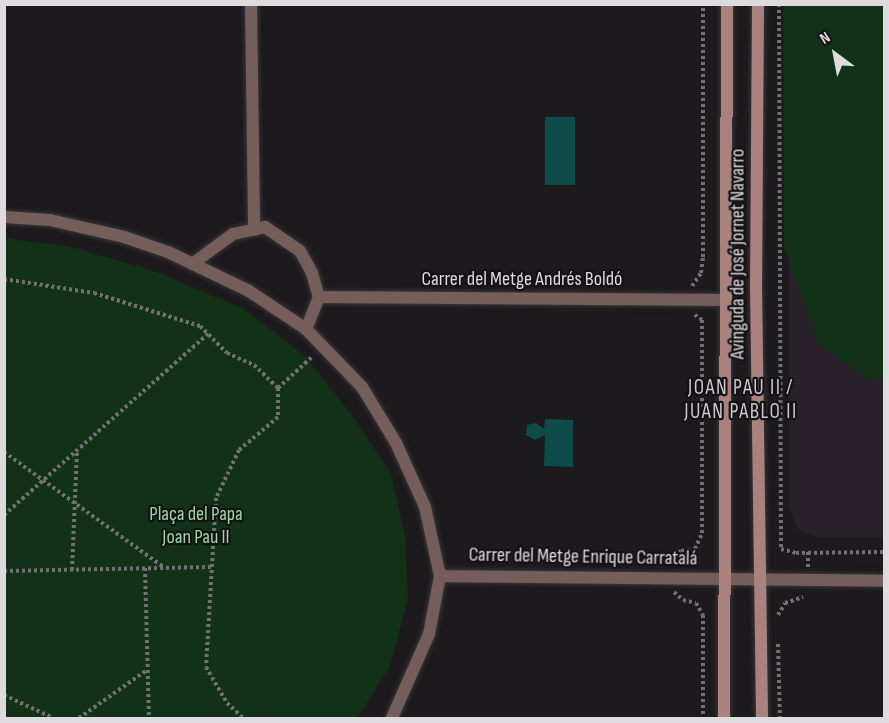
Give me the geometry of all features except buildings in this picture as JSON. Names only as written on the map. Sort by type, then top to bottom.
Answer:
[{"type":"street","points":[[251,4],[254,230]]},
{"type":"street","name":"Avinguda de José Jornet Navarro","points":[[724,718],[727,4]]},
{"type":"street","name":"Avinguda de José Jornet Navarro","points":[[758,4],[756,285],[762,581],[762,718]]},
{"type":"street","points":[[4,217],[50,220],[124,237],[192,264],[249,291],[306,329],[362,387],[396,442],[425,507],[440,576],[429,634],[392,718]]},
{"type":"street","points":[[192,264],[233,234],[265,227],[300,251],[319,297],[306,329]]},
{"type":"street","name":"Carrer del Metge Andrés Boldó","points":[[319,297],[726,300]]},
{"type":"street","name":"Carrer del Metge Enrique Carratalá","points":[[440,576],[885,581]]},
{"type":"path","points":[[703,4],[703,257],[701,273],[693,283],[689,300],[691,312],[702,320],[702,533],[694,549],[675,556],[672,578],[674,594],[696,603],[703,615],[703,718]]},
{"type":"path","points":[[779,4],[781,549],[808,552],[885,552]]},
{"type":"path","points":[[4,279],[94,293],[165,313],[200,326],[227,353],[254,365],[278,388],[278,417],[239,450],[216,498],[206,667],[227,703],[243,718]]},
{"type":"path","points":[[5,515],[208,334]]},
{"type":"path","points":[[278,388],[323,347]]},
{"type":"path","points":[[72,570],[77,451]]},
{"type":"path","points":[[4,452],[166,568]]},
{"type":"path","points":[[778,625],[778,614],[785,603],[803,597],[808,592],[808,552]]},
{"type":"path","points":[[4,571],[211,567]]},
{"type":"path","points":[[145,568],[149,718]]},
{"type":"path","points":[[778,637],[780,718]]},
{"type":"path","points":[[79,718],[148,669]]},
{"type":"path","points":[[4,695],[53,718]]},
{"type":"shaded area","points":[[788,5],[884,5],[884,537],[816,537],[798,529],[789,507]]},
{"type":"green space","points":[[783,5],[884,5],[884,381],[867,377],[819,344],[784,245]]},
{"type":"green space","name":"Plaça del Papa Joan Pau II","points":[[5,238],[71,247],[157,272],[244,309],[306,357],[353,417],[391,474],[405,535],[408,600],[389,668],[357,718],[5,718]]},
{"type":"water","points":[[545,117],[575,117],[575,185],[545,185]]},
{"type":"water","points":[[545,419],[573,420],[573,467],[544,466],[545,435],[535,440],[526,435],[527,425],[536,423],[544,429]]},
{"type":"district","name":"JOAN PAU II / JUAN PABLO II","points":[[741,400]]}]
